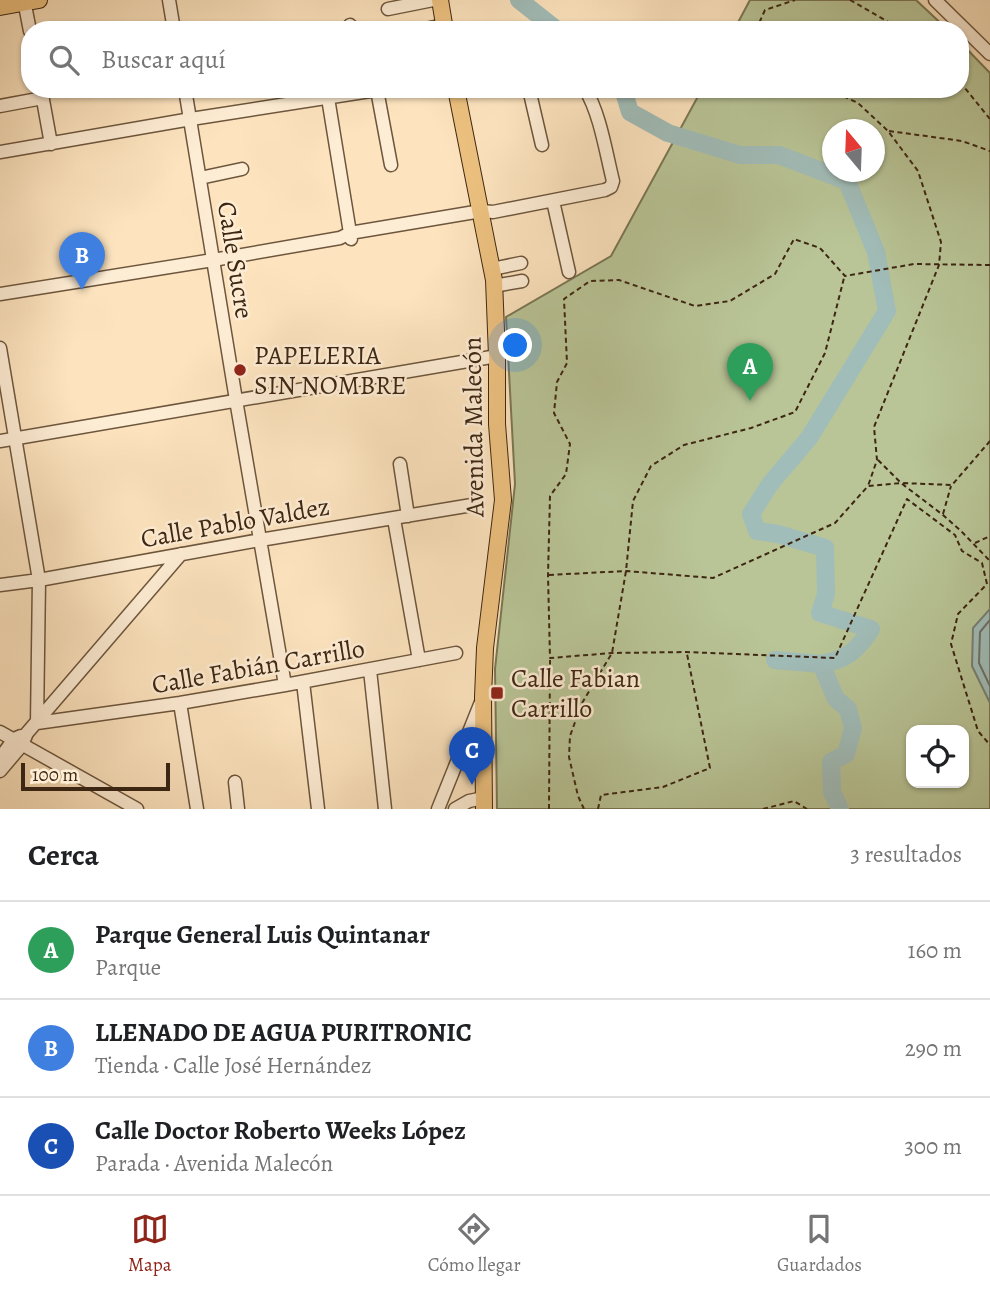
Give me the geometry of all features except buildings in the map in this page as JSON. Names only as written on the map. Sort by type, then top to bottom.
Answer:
[{"type":"main road","points":[[440,0],[444,21]]},
{"type":"main road","points":[[0,7],[29,1]]},
{"type":"main road","name":"Avenida Malecón","points":[[458,98],[485,214],[494,286],[497,424],[503,500],[485,648],[484,803]]},
{"type":"street","points":[[169,0],[172,21]]},
{"type":"street","points":[[388,9],[433,0]]},
{"type":"street","points":[[935,0],[956,21]]},
{"type":"street","points":[[29,1],[30,21]]},
{"type":"street","points":[[969,33],[990,54]]},
{"type":"street","points":[[0,106],[28,98]]},
{"type":"street","points":[[43,98],[51,144]]},
{"type":"street","name":"Calle Sucre","points":[[187,98],[285,685]]},
{"type":"street","points":[[0,152],[328,98],[347,237]]},
{"type":"street","points":[[381,98],[391,165]]},
{"type":"street","points":[[531,98],[542,145]]},
{"type":"street","points":[[0,294],[485,214],[605,190],[611,187],[613,181],[602,134],[588,98]]},
{"type":"street","points":[[200,178],[242,169]]},
{"type":"street","points":[[554,201],[569,272]]},
{"type":"street","points":[[492,269],[521,263]]},
{"type":"street","points":[[494,286],[522,281]]},
{"type":"street","points":[[0,348],[39,580],[37,723]]},
{"type":"street","points":[[0,441],[497,356]]},
{"type":"street","points":[[400,464],[408,516]]},
{"type":"street","name":"Calle Pablo Valdez","points":[[0,585],[478,504]]},
{"type":"street","points":[[394,519],[419,660]]},
{"type":"street","points":[[0,758],[37,723],[181,554]]},
{"type":"street","name":"Calle Fabián Carrillo","points":[[37,723],[180,703],[456,653]]},
{"type":"street","points":[[370,670],[385,809]]},
{"type":"street","points":[[303,682],[318,809]]},
{"type":"street","points":[[438,809],[483,697]]},
{"type":"street","points":[[180,703],[197,809]]},
{"type":"street","points":[[0,732],[21,739],[137,809]]},
{"type":"street","points":[[0,771],[21,739]]},
{"type":"street","points":[[235,782],[238,809]]},
{"type":"street","points":[[455,809],[469,801],[484,803]]},
{"type":"path","points":[[761,21],[765,10],[795,0]]},
{"type":"path","points":[[850,0],[887,21]]},
{"type":"path","points":[[969,93],[990,118]]},
{"type":"path","points":[[548,575],[626,571],[713,578],[835,523],[868,486],[877,460],[874,427],[939,265],[941,242],[918,172],[888,131],[858,103],[847,98]]},
{"type":"path","points":[[888,131],[962,141],[990,151]]},
{"type":"path","points":[[549,809],[550,496],[566,474],[570,444],[554,413],[557,382],[567,363],[564,299],[590,281],[619,280],[695,306],[730,301],[775,274],[794,239],[820,248],[845,276]]},
{"type":"path","points":[[845,276],[914,264],[990,265]]},
{"type":"path","points":[[584,809],[578,796],[569,757],[570,736],[582,703],[612,653],[626,571],[633,501],[651,466],[684,444],[751,428],[794,412],[825,354],[845,276]]},
{"type":"path","points":[[943,515],[952,485],[990,441]]},
{"type":"path","points":[[877,460],[901,483],[961,530],[988,560],[982,563]]},
{"type":"path","points":[[868,486],[901,483],[952,485]]},
{"type":"path","points":[[550,658],[612,653],[686,652],[835,658],[907,499],[955,536],[962,551],[982,563],[987,583],[958,614],[951,644],[978,731],[990,746]]},
{"type":"path","points":[[955,536],[961,530]]},
{"type":"path","points":[[973,543],[990,536]]},
{"type":"path","points":[[598,809],[601,795],[663,787],[710,768],[686,652]]},
{"type":"path","points":[[763,809],[794,801],[807,809]]},
{"type":"green space","points":[[750,0],[916,0],[938,21],[739,21]]},
{"type":"green space","points":[[969,51],[990,73],[990,809],[497,809],[495,669],[515,484],[506,317],[611,256],[697,98],[969,98]]},
{"type":"water","points":[[990,609],[990,703],[972,666],[973,628]]},
{"type":"waterway","points":[[519,0],[546,21]]},
{"type":"waterway","points":[[626,98],[630,112],[668,133],[740,155],[779,155],[847,181],[876,252],[887,311],[809,438],[770,484],[751,514],[757,531],[778,534],[825,548],[826,594],[820,613],[871,629],[851,653],[821,664]]},
{"type":"waterway","points":[[775,660],[821,664],[836,699],[848,709],[853,728],[846,754],[831,762],[832,792],[840,809]]},
{"type":"place","name":"LLENADO DE AGUA PURITRONIC","points":[[82,290]]},
{"type":"place","name":"PAPELERIA SIN NOMBRE","points":[[240,370]]},
{"type":"place","name":"Parque General Luis Quintanar","points":[[750,401]]},
{"type":"place","name":"Calle Fabian Carrillo","points":[[497,693]]},
{"type":"place","name":"Calle Doctor Roberto Weeks López","points":[[472,785]]}]
